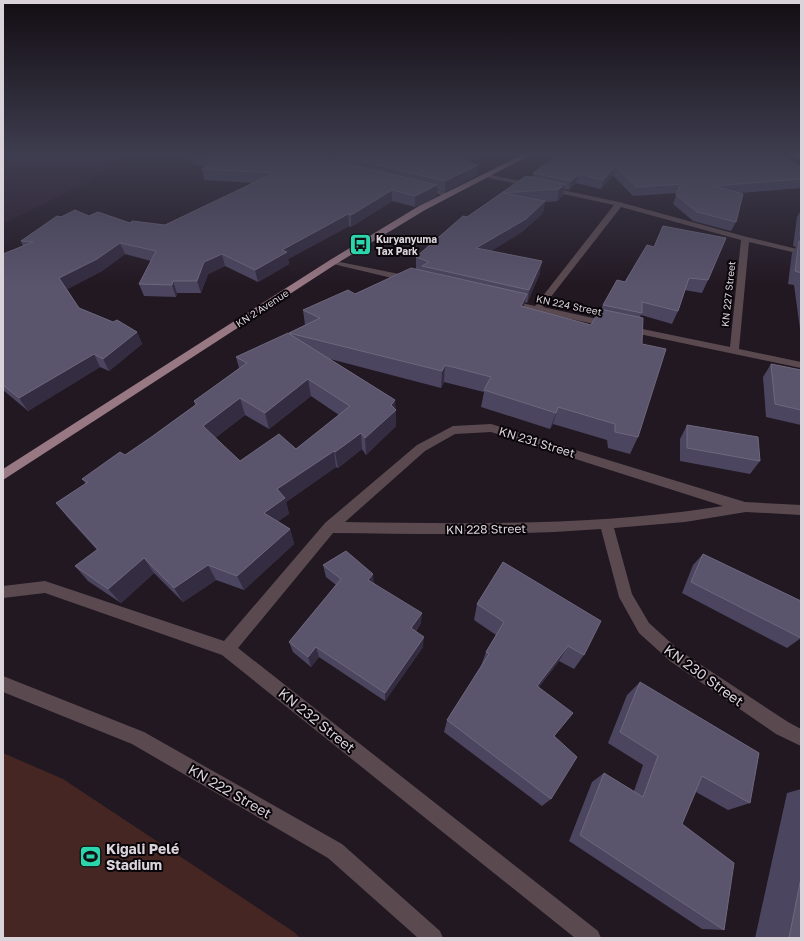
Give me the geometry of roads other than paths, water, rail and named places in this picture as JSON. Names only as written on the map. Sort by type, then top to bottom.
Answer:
[{"type":"main road","name":"KN 2 Avenue","points":[[3,474],[333,262],[416,212],[443,198]]},
{"type":"street","points":[[590,198],[619,204],[745,239],[801,252]]},
{"type":"street","points":[[537,309],[619,204]]},
{"type":"street","name":"KN 227 Street","points":[[734,351],[745,239]]},
{"type":"street","points":[[333,262],[416,281]]},
{"type":"street","name":"KN 224 Street","points":[[500,300],[801,365]]},
{"type":"street","name":"KN 231 Street","points":[[330,527],[421,448],[453,430],[491,428],[746,507]]},
{"type":"street","name":"KN 228 Street","points":[[330,527],[472,530],[548,528],[685,517],[746,507],[801,510]]},
{"type":"street","name":"KN 230 Street","points":[[606,524],[616,566],[626,597],[644,628],[675,656],[782,728],[801,738]]},
{"type":"street","points":[[227,649],[330,527]]},
{"type":"street","name":"KN 232 Street","points":[[3,592],[45,587],[227,649],[591,938]]},
{"type":"street","name":"KN 222 Street","points":[[3,684],[138,738],[335,851],[433,938]]},
{"type":"place","name":"Kuryanyuma Tax Park","points":[[360,245]]},
{"type":"place","name":"Kigali Pelé Stadium","points":[[91,856]]}]
